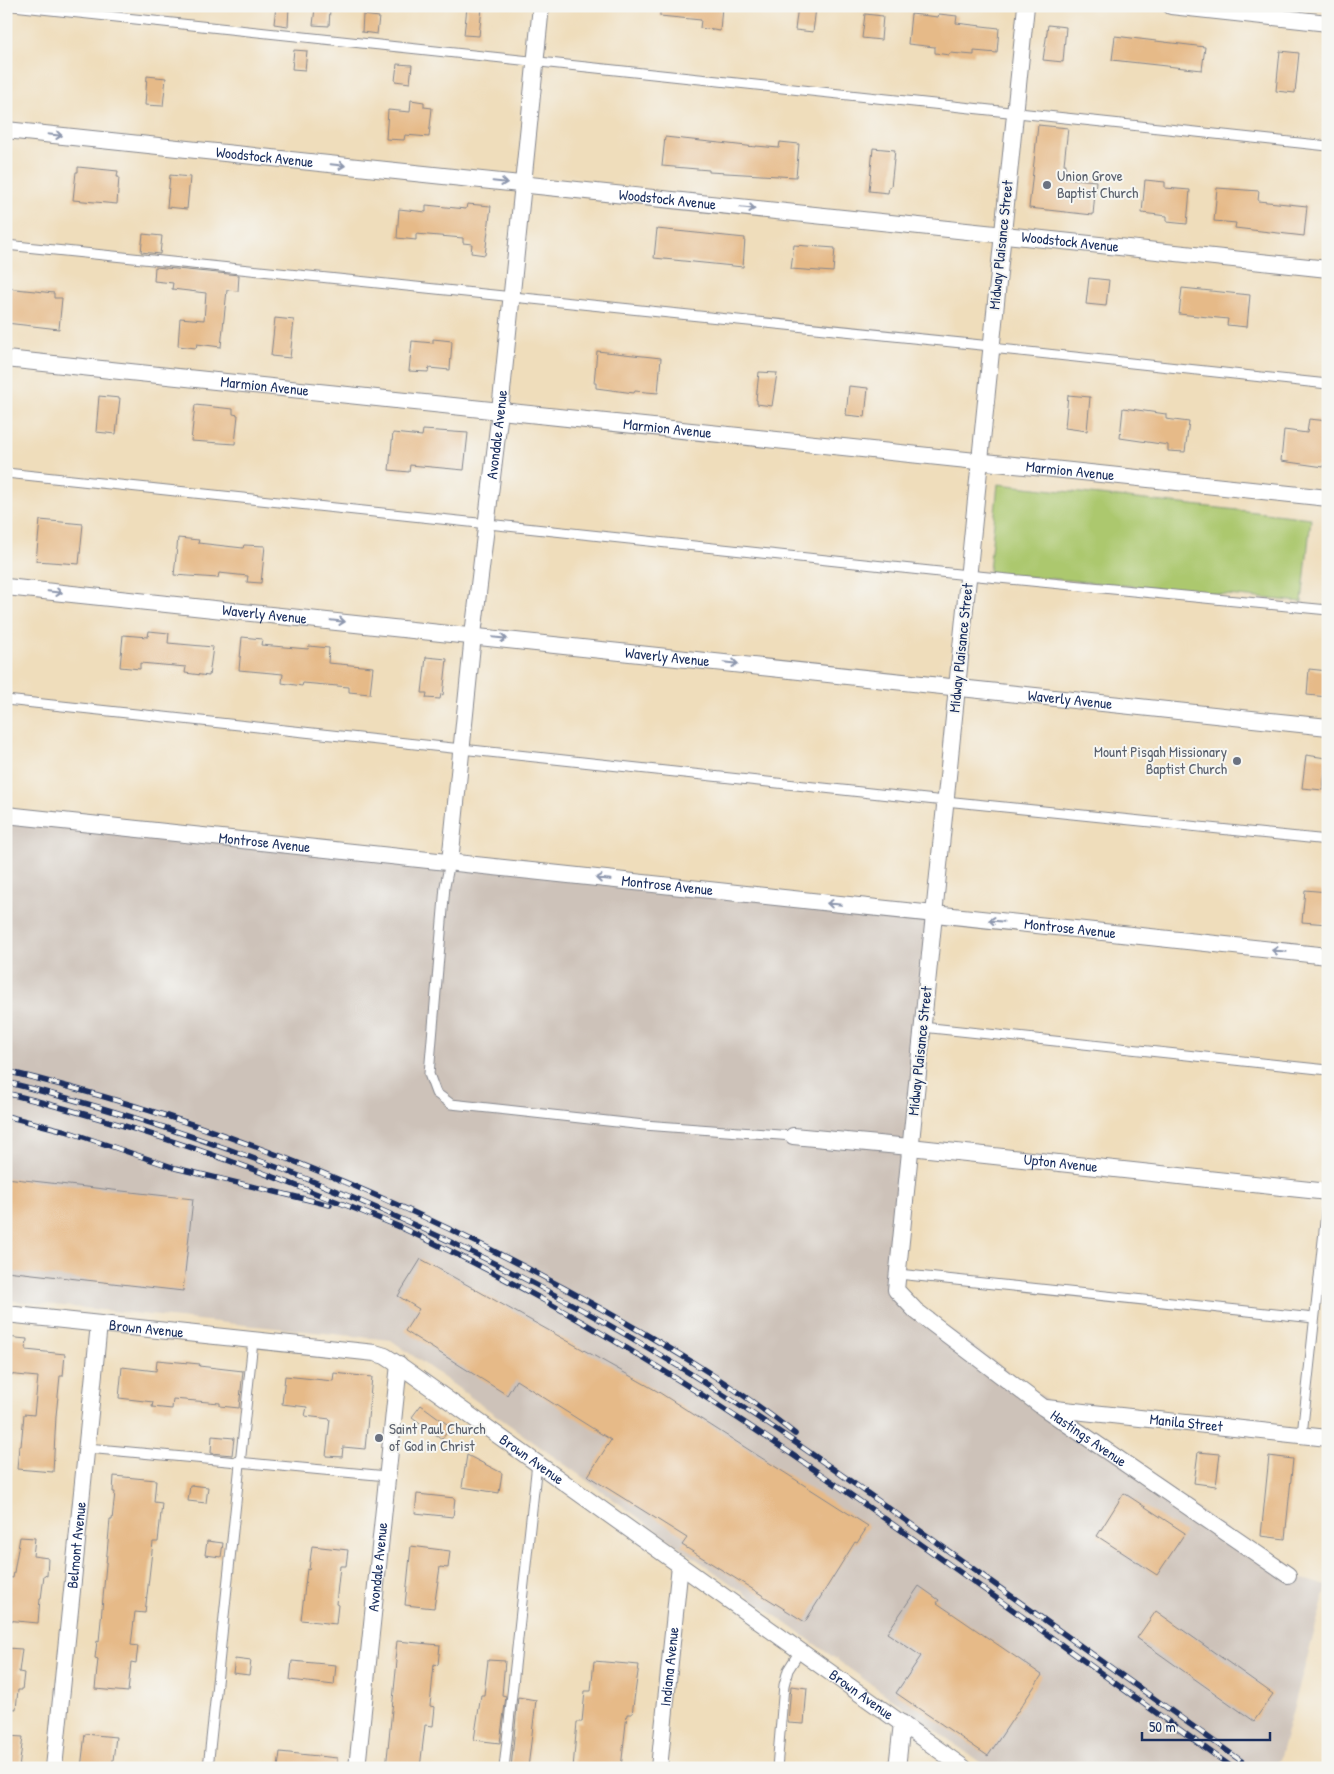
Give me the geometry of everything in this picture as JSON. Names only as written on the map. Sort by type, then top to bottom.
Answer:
[{"type":"street","name":"Avondale Avenue","points":[[450,862],[542,6]]},
{"type":"street","name":"Midway Plaisance Street","points":[[896,1290],[1026,6]]},
{"type":"street","points":[[1171,6],[1328,23]]},
{"type":"street","name":"Woodstock Avenue","points":[[6,130],[1328,269]]},
{"type":"street","name":"Marmion Avenue","points":[[6,359],[1328,498]]},
{"type":"street","name":"Waverly Avenue","points":[[6,587],[1328,726]]},
{"type":"street","name":"Montrose Avenue","points":[[6,815],[1328,956]]},
{"type":"street","name":"Upton Avenue","points":[[793,1136],[1328,1193]]},
{"type":"street","name":"Hastings Avenue","points":[[896,1290],[916,1311],[1044,1408],[1288,1575]]},
{"type":"street","name":"Brown Avenue","points":[[6,1314],[375,1353],[399,1364],[964,1768]]},
{"type":"street","name":"Belmont Avenue","points":[[54,1768],[99,1324]]},
{"type":"street","name":"Avondale Avenue","points":[[357,1768],[399,1364]]},
{"type":"street","name":"Manila Street","points":[[1044,1408],[1328,1438]]},
{"type":"street","name":"Indiana Avenue","points":[[659,1768],[680,1565]]},
{"type":"street","points":[[897,1768],[902,1723]]},
{"type":"lane","points":[[13,6],[1328,146]]},
{"type":"lane","points":[[6,245],[991,347],[1328,384]]},
{"type":"lane","points":[[6,473],[1328,610]]},
{"type":"lane","points":[[6,700],[462,750],[1328,840]]},
{"type":"lane","points":[[450,862],[445,886],[429,1074],[436,1093],[451,1104],[644,1125],[793,1136]]},
{"type":"lane","points":[[922,1027],[1328,1070]]},
{"type":"lane","points":[[1302,1435],[1328,1193]]},
{"type":"lane","points":[[898,1274],[1314,1318]]},
{"type":"lane","points":[[208,1768],[253,1341]]},
{"type":"lane","points":[[87,1448],[387,1476]]},
{"type":"lane","points":[[504,1768],[537,1462]]},
{"type":"lane","points":[[777,1768],[784,1685],[788,1670],[800,1651]]},
{"type":"shaded area","points":[[6,816],[934,915],[896,1290],[1288,1575],[1327,1586],[1279,1760],[1270,1768],[988,1768],[391,1340],[6,1300]]},
{"type":"green space","points":[[998,484],[1311,518],[1302,602],[990,573]]},
{"type":"building","points":[[276,6],[289,6],[288,26],[274,24]]},
{"type":"building","points":[[660,6],[722,6],[720,31],[700,28],[701,20],[660,16]]},
{"type":"building","points":[[798,6],[816,8],[813,32],[795,30]]},
{"type":"building","points":[[467,7],[482,8],[479,36],[464,35]]},
{"type":"building","points":[[315,8],[330,9],[329,26],[313,25]]},
{"type":"building","points":[[865,14],[883,16],[881,40],[862,38]]},
{"type":"building","points":[[911,14],[938,17],[939,14],[957,16],[956,23],[999,28],[997,53],[974,51],[974,55],[950,53],[949,55],[935,53],[935,47],[908,44]]},
{"type":"building","points":[[363,15],[379,17],[377,34],[362,32]]},
{"type":"building","points":[[1048,25],[1066,27],[1063,62],[1043,60]]},
{"type":"building","points":[[1115,36],[1205,47],[1202,70],[1112,60]]},
{"type":"building","points":[[294,50],[307,51],[305,70],[292,69]]},
{"type":"building","points":[[1280,51],[1299,53],[1295,93],[1276,91]]},
{"type":"building","points":[[397,64],[412,65],[410,83],[395,81]]},
{"type":"building","points":[[147,76],[166,78],[163,106],[145,105]]},
{"type":"building","points":[[411,100],[424,102],[424,107],[432,108],[429,137],[405,135],[404,140],[386,139],[388,110],[410,112]]},
{"type":"building","name":"Union Grove Baptist Church","points":[[1038,125],[1068,128],[1064,178],[1096,181],[1093,215],[1029,208]]},
{"type":"building","points":[[665,137],[756,147],[779,148],[780,142],[799,144],[796,177],[709,172],[709,170],[662,166]]},
{"type":"building","points":[[873,148],[895,150],[891,187],[889,187],[888,193],[869,191]]},
{"type":"building","points":[[78,167],[118,171],[117,204],[73,200]]},
{"type":"building","points":[[170,175],[190,177],[187,209],[167,207]]},
{"type":"building","points":[[1145,180],[1165,182],[1165,188],[1190,190],[1187,224],[1167,222],[1167,216],[1142,213]]},
{"type":"building","points":[[1217,188],[1259,191],[1258,201],[1307,206],[1304,236],[1235,228],[1236,223],[1214,221]]},
{"type":"building","points":[[467,204],[491,206],[485,255],[471,253],[472,244],[463,243],[463,238],[416,234],[416,240],[397,238],[399,209],[426,212],[426,205],[466,209]]},
{"type":"building","points":[[657,229],[745,238],[743,267],[654,258]]},
{"type":"building","points":[[143,234],[162,236],[160,254],[141,252]]},
{"type":"building","points":[[794,245],[835,248],[833,272],[791,269]]},
{"type":"building","points":[[155,267],[239,275],[238,291],[227,290],[221,347],[197,344],[196,348],[178,346],[180,318],[204,320],[206,293],[172,289],[173,283],[154,281]]},
{"type":"building","points":[[1089,278],[1109,280],[1106,306],[1086,304]]},
{"type":"building","points":[[6,288],[54,293],[54,298],[62,298],[59,329],[6,323]]},
{"type":"building","points":[[1182,288],[1250,295],[1247,327],[1227,325],[1228,319],[1179,314]]},
{"type":"building","points":[[275,318],[294,320],[290,358],[271,356]]},
{"type":"building","points":[[433,339],[452,341],[450,370],[429,368],[428,372],[409,371],[412,341],[433,343]]},
{"type":"building","points":[[597,351],[661,358],[658,393],[635,391],[634,393],[596,388],[596,383],[594,383]]},
{"type":"building","points":[[759,372],[777,373],[772,406],[757,404]]},
{"type":"building","points":[[849,386],[868,388],[865,417],[846,415]]},
{"type":"building","points":[[1068,395],[1090,397],[1087,431],[1065,428]]},
{"type":"building","points":[[99,396],[120,398],[116,434],[96,432]]},
{"type":"building","points":[[195,405],[233,409],[233,414],[238,415],[235,444],[191,441]]},
{"type":"building","points":[[1123,408],[1166,414],[1166,419],[1189,422],[1185,452],[1168,451],[1168,445],[1120,438]]},
{"type":"building","points":[[1309,419],[1328,421],[1324,467],[1281,461],[1284,430],[1307,433]]},
{"type":"building","points":[[423,430],[468,433],[464,470],[410,465],[409,472],[389,470],[393,433],[422,436]]},
{"type":"building","points":[[40,520],[83,524],[79,564],[36,561]]},
{"type":"building","points":[[178,538],[199,540],[198,543],[243,548],[244,545],[265,546],[261,583],[247,582],[248,576],[219,573],[218,578],[174,575]]},
{"type":"building","points":[[149,631],[169,633],[168,643],[213,647],[209,676],[185,673],[186,667],[140,663],[140,669],[120,667],[123,635],[148,637]]},
{"type":"building","points":[[242,637],[262,639],[261,645],[308,649],[309,646],[329,648],[328,663],[373,667],[370,694],[349,692],[349,687],[303,683],[302,686],[282,683],[283,674],[239,670]]},
{"type":"building","points":[[426,657],[447,659],[443,695],[441,694],[440,699],[426,698],[427,693],[422,693]]},
{"type":"building","points":[[1309,669],[1328,671],[1328,697],[1307,695]]},
{"type":"building","points":[[1306,755],[1326,758],[1323,790],[1302,788]]},
{"type":"building","points":[[1305,890],[1328,892],[1328,924],[1302,922]]},
{"type":"building","points":[[6,1178],[193,1199],[183,1291],[6,1271]]},
{"type":"building","points":[[421,1259],[657,1391],[868,1526],[857,1543],[855,1542],[805,1622],[682,1545],[687,1538],[588,1476],[611,1440],[516,1380],[507,1395],[405,1331],[419,1309],[398,1296]]},
{"type":"building","points":[[6,1337],[27,1339],[26,1350],[65,1354],[63,1376],[60,1376],[53,1472],[17,1469],[24,1414],[34,1415],[38,1377],[6,1374]]},
{"type":"building","points":[[157,1360],[243,1371],[239,1408],[220,1406],[220,1403],[173,1399],[172,1409],[152,1407],[153,1402],[119,1398],[122,1367],[156,1371]]},
{"type":"building","points":[[334,1373],[372,1377],[365,1449],[343,1447],[342,1457],[326,1456],[330,1419],[305,1416],[307,1407],[282,1404],[285,1376],[333,1381]]},
{"type":"building","points":[[421,1405],[451,1427],[442,1439],[412,1417]]},
{"type":"building","points":[[212,1436],[234,1438],[232,1455],[211,1453]]},
{"type":"building","points":[[1198,1452],[1220,1454],[1216,1486],[1194,1483]]},
{"type":"building","points":[[467,1455],[502,1473],[499,1493],[462,1487]]},
{"type":"building","points":[[1269,1456],[1293,1459],[1285,1539],[1261,1536]]},
{"type":"building","points":[[114,1476],[156,1480],[154,1502],[162,1503],[158,1542],[153,1542],[145,1613],[135,1612],[131,1645],[138,1646],[136,1663],[131,1662],[128,1692],[95,1689],[98,1659],[95,1658],[97,1641],[99,1642],[110,1520],[112,1520],[115,1492],[113,1492]]},
{"type":"building","points":[[190,1485],[208,1487],[206,1503],[188,1501]]},
{"type":"building","points":[[1124,1493],[1185,1533],[1157,1575],[1097,1536]]},
{"type":"building","points":[[417,1494],[455,1498],[453,1517],[415,1513]]},
{"type":"building","points":[[20,1537],[35,1538],[33,1556],[48,1558],[47,1576],[44,1575],[38,1623],[6,1620],[6,1577],[13,1578]]},
{"type":"building","points":[[207,1541],[223,1543],[221,1557],[205,1555]]},
{"type":"building","points":[[312,1546],[348,1550],[346,1566],[340,1566],[336,1624],[301,1620],[307,1569],[309,1570]]},
{"type":"building","points":[[411,1546],[450,1551],[448,1568],[440,1567],[434,1608],[405,1605]]},
{"type":"building","points":[[919,1586],[939,1600],[937,1603],[1042,1675],[988,1756],[896,1693],[921,1656],[887,1633]]},
{"type":"building","points":[[1156,1611],[1273,1694],[1254,1721],[1137,1638]]},
{"type":"building","points":[[397,1641],[440,1645],[438,1665],[434,1664],[430,1706],[435,1707],[433,1726],[425,1725],[420,1768],[386,1768],[397,1661],[395,1660]]},
{"type":"building","points":[[6,1648],[22,1649],[19,1672],[24,1673],[22,1690],[18,1690],[16,1709],[6,1708]]},
{"type":"building","points":[[235,1659],[251,1661],[249,1675],[233,1673]]},
{"type":"building","points":[[488,1660],[505,1661],[502,1695],[506,1696],[500,1743],[474,1740],[481,1695],[484,1695]]},
{"type":"building","points":[[292,1661],[336,1665],[334,1685],[290,1680]]},
{"type":"building","points":[[594,1661],[639,1665],[632,1714],[627,1714],[621,1768],[573,1768],[577,1722],[582,1722],[585,1691],[591,1691]]},
{"type":"building","points":[[791,1686],[807,1688],[804,1724],[788,1723]]},
{"type":"building","points":[[518,1697],[536,1700],[528,1768],[511,1768]]},
{"type":"building","points":[[85,1734],[116,1737],[112,1768],[81,1768]]},
{"type":"building","points":[[6,1736],[23,1737],[19,1768],[6,1768]]},
{"type":"building","points":[[280,1752],[337,1758],[337,1768],[278,1768]]},
{"type":"railway","points":[[6,1071],[85,1091],[240,1141],[316,1170],[464,1236],[536,1273],[680,1354],[727,1384],[795,1434]]},
{"type":"railway","points":[[6,1082],[88,1104],[169,1129],[327,1187],[404,1220],[556,1295],[671,1361],[791,1440],[1251,1768]]},
{"type":"railway","points":[[6,1093],[122,1125],[273,1177],[402,1228],[471,1261],[538,1297],[669,1374],[796,1457],[1233,1768]]},
{"type":"railway","points":[[6,1116],[66,1131],[175,1168],[330,1205]]},
{"type":"place","name":"Union Grove Baptist Church","points":[[1047,185]]},
{"type":"place","name":"Mount Pisgah Missionary Baptist Church","points":[[1237,761]]},
{"type":"place","name":"Saint Paul Church of God in Christ","points":[[379,1438]]}]
